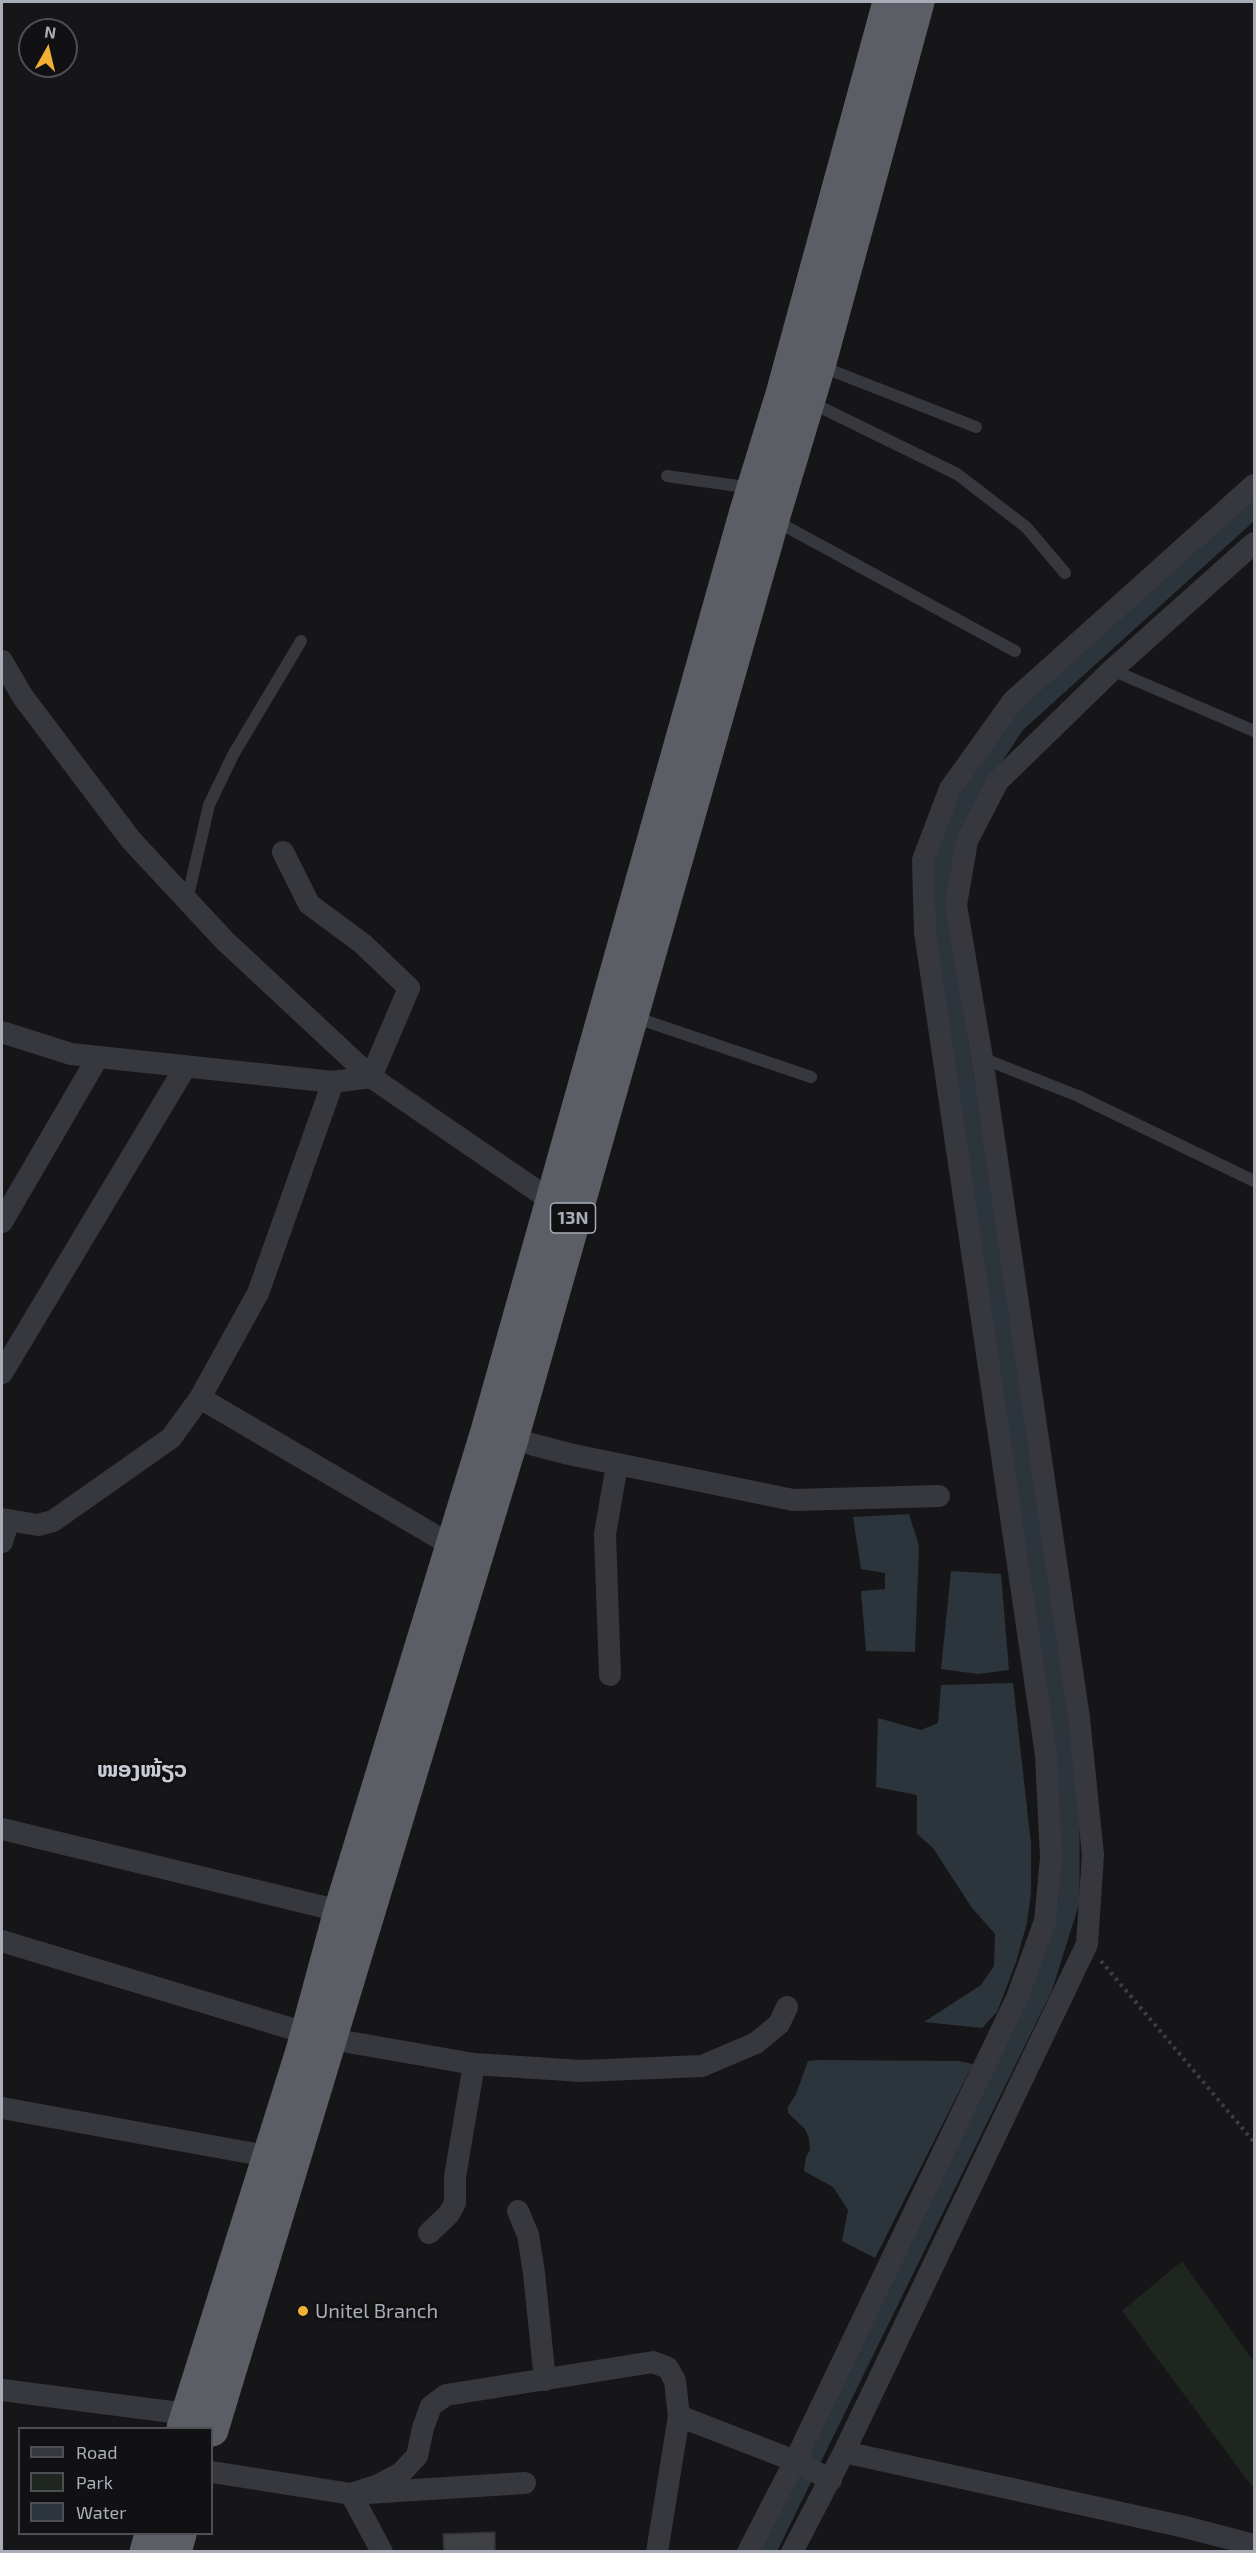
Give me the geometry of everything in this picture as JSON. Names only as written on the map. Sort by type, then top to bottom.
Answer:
[{"type":"highway","name":"13N","points":[[199,2424],[319,2036],[512,1439],[562,1208],[753,488],[787,376],[889,2]]},
{"type":"highway","name":"13N","points":[[199,2424],[267,2156],[319,2036],[340,1911],[451,1545],[562,1208],[633,1017],[773,519],[809,402],[918,2]]},
{"type":"highway","points":[[146,2552],[151,2535]]},
{"type":"highway","points":[[175,2552],[180,2535]]},
{"type":"street","points":[[748,2552],[798,2463],[1017,1998],[1044,1921],[1051,1858],[1046,1755],[925,932],[923,860],[950,789],[1013,701],[1254,485]]},
{"type":"street","points":[[792,2552],[827,2478],[844,2452],[1086,1944],[1093,1855],[1079,1718],[982,1058],[956,905],[967,841],[998,781],[1112,670],[1254,543]]},
{"type":"street","points":[[2,661],[23,697],[131,840],[225,942],[371,1077],[562,1208]]},
{"type":"street","points":[[283,852],[309,904],[363,944],[409,988],[371,1077]]},
{"type":"street","points":[[2,1032],[71,1054],[333,1082],[371,1077]]},
{"type":"street","points":[[2,1222],[98,1057]]},
{"type":"street","points":[[2,1373],[186,1066]]},
{"type":"street","points":[[2,1542],[5,1519],[38,1525],[54,1521],[171,1438],[200,1398],[258,1293],[333,1082]]},
{"type":"street","points":[[200,1398],[451,1545]]},
{"type":"street","points":[[512,1439],[617,1465],[793,1500],[939,1496]]},
{"type":"street","points":[[610,1674],[605,1534],[617,1465]]},
{"type":"street","points":[[2,1829],[340,1911]]},
{"type":"street","points":[[2,1941],[319,2036],[474,2064],[582,2071],[702,2066],[756,2043],[779,2024],[787,2007]]},
{"type":"street","points":[[429,2233],[449,2214],[455,2204],[455,2176],[474,2064]]},
{"type":"street","points":[[2,2108],[267,2156]]},
{"type":"street","points":[[518,2211],[529,2244],[545,2380]]},
{"type":"street","points":[[351,2494],[379,2485],[401,2473],[417,2456],[431,2406],[446,2395],[653,2362],[668,2368],[675,2380],[679,2416],[657,2552]]},
{"type":"street","points":[[2,2390],[199,2424]]},
{"type":"street","points":[[679,2416],[798,2463],[827,2478]]},
{"type":"street","points":[[844,2452],[1254,2545]]},
{"type":"street","points":[[213,2472],[351,2494],[525,2482]]},
{"type":"street","points":[[351,2494],[382,2552]]},
{"type":"lane","points":[[819,366],[976,427]]},
{"type":"lane","points":[[809,402],[957,474],[1026,527],[1065,573]]},
{"type":"lane","points":[[667,476],[753,488]]},
{"type":"lane","points":[[773,519],[1015,651]]},
{"type":"lane","points":[[187,900],[209,805],[233,754],[301,641]]},
{"type":"lane","points":[[1112,670],[1254,731]]},
{"type":"lane","points":[[633,1017],[812,1077]]},
{"type":"lane","points":[[982,1058],[1078,1096],[1254,1181]]},
{"type":"path","points":[[1086,1944],[1254,2142]]},
{"type":"green space","points":[[1182,2261],[1254,2362],[1254,2489],[1122,2311]]},
{"type":"water","points":[[909,1514],[919,1546],[915,1652],[866,1651],[861,1591],[885,1589],[885,1573],[861,1569],[853,1517]]},
{"type":"water","points":[[951,1571],[1001,1574],[1009,1670],[978,1674],[941,1669]]},
{"type":"water","points":[[1013,1683],[1031,1844],[1031,1892],[1027,1923],[1016,1962],[997,2012],[982,2028],[924,2022],[981,1985],[994,1966],[995,1934],[972,1908],[933,1848],[917,1834],[917,1795],[876,1787],[878,1718],[921,1730],[938,1723],[941,1685]]},
{"type":"water","points":[[808,2061],[959,2061],[973,2064],[875,2258],[842,2241],[848,2210],[833,2187],[804,2171],[806,2157],[810,2150],[809,2138],[805,2129],[788,2113],[788,2107],[796,2094]]},
{"type":"building","points":[[495,2532],[495,2552],[444,2552],[443,2534]]},
{"type":"waterway","points":[[765,2552],[1042,1987],[1069,1901],[1069,1817],[1039,1560],[943,949],[943,862],[970,791],[1015,723],[1254,507]]},
{"type":"place","name":"Unitel Branch","points":[[303,2311]]},
{"type":"district","name":"ໜອງໜ້ຽວ","points":[[142,1770]]}]
